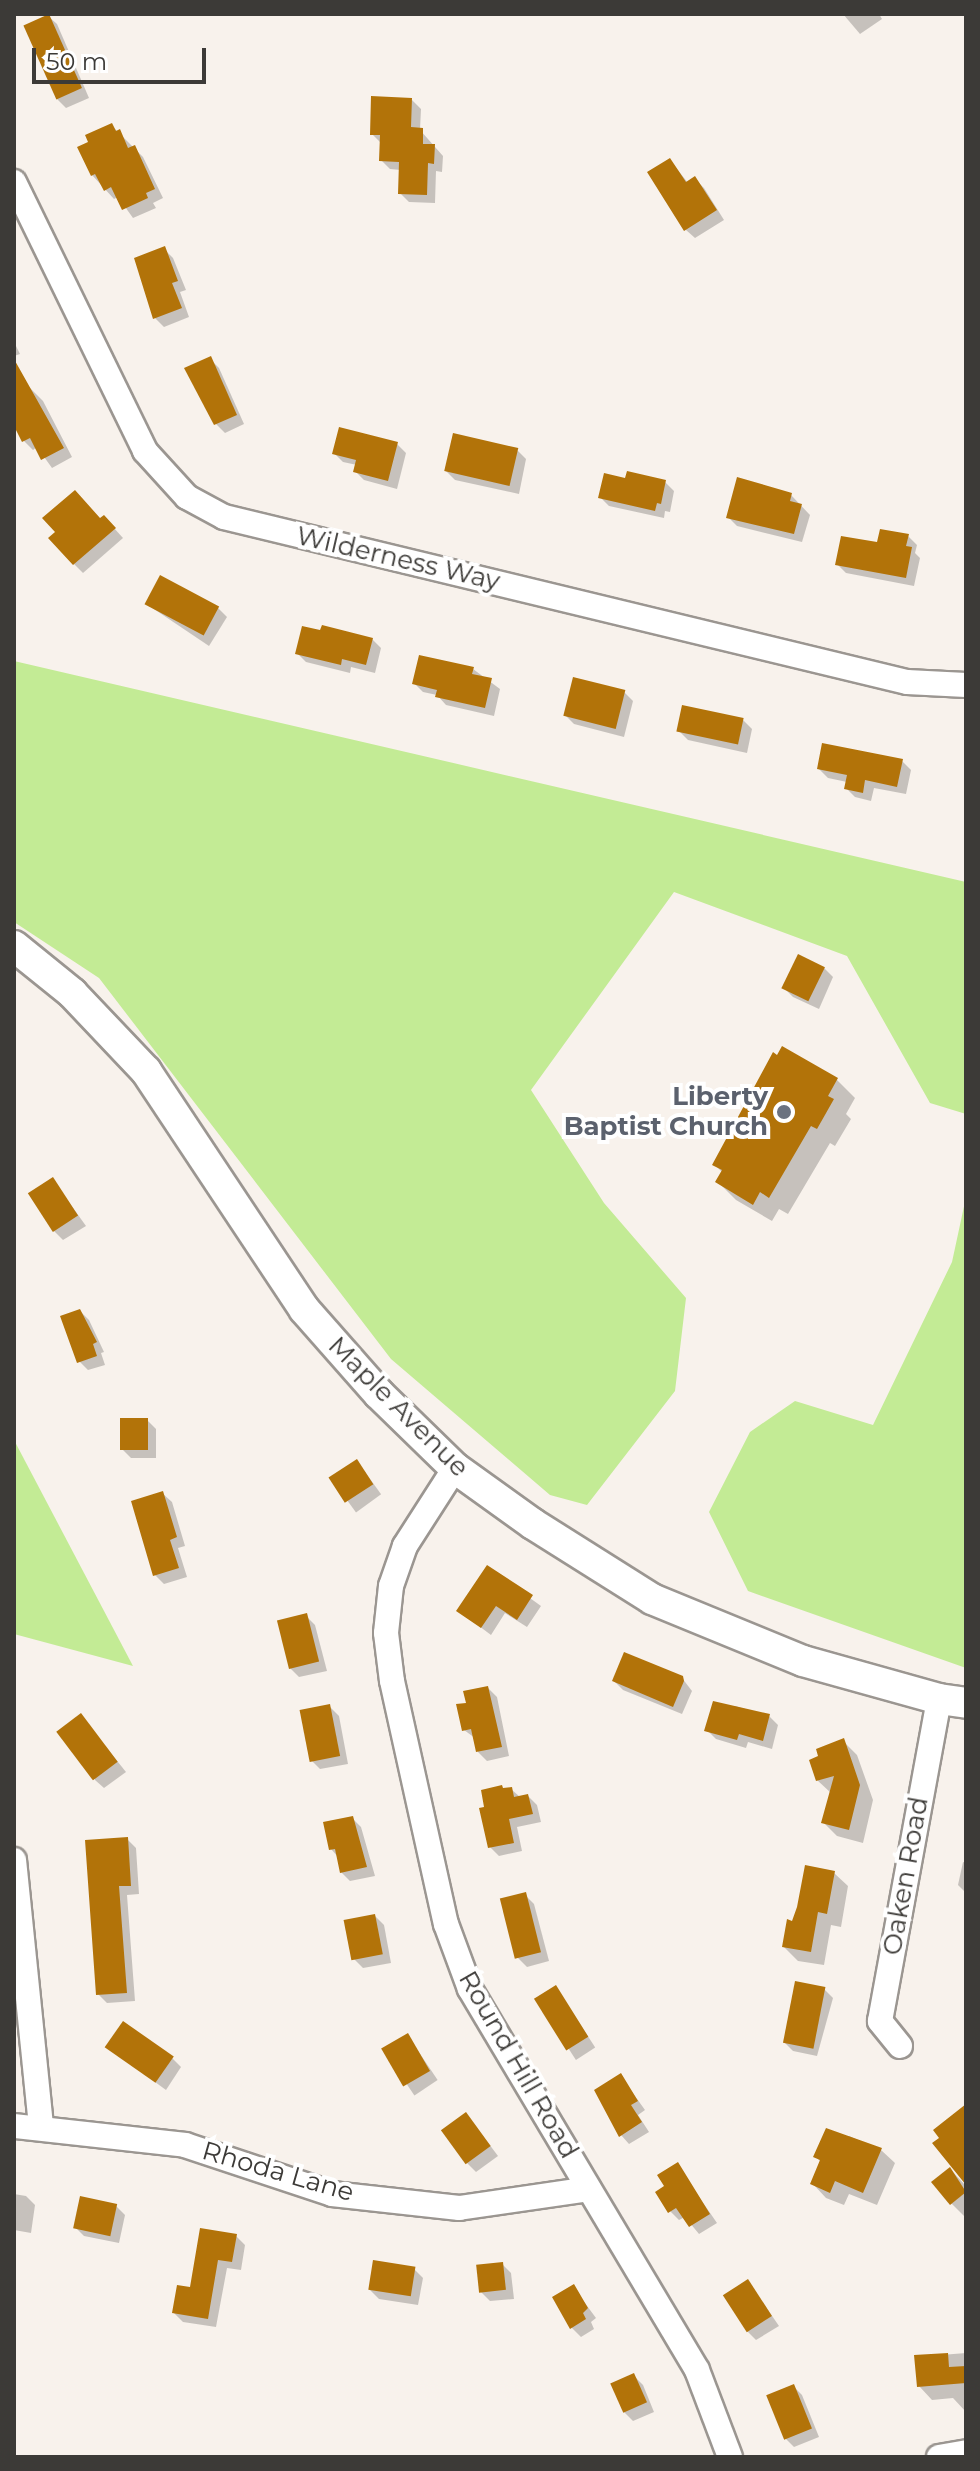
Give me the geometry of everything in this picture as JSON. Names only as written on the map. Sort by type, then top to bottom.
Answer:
[{"type":"main road","name":"Maple Avenue","points":[[14,946],[72,993],[146,1071],[304,1309],[379,1394],[455,1468],[533,1524],[652,1599],[803,1661],[952,1701]]},
{"type":"street","name":"Wilderness Way","points":[[14,182],[145,451],[187,497],[224,517],[907,682],[966,685]]},
{"type":"street","name":"Round Hill Road","points":[[455,1468],[405,1546],[391,1586],[386,1633],[392,1681],[446,1924],[470,1989],[697,2370],[730,2457]]},
{"type":"street","name":"Oaken Road","points":[[900,2046],[880,2021],[952,1701]]},
{"type":"street","points":[[14,1860],[41,2127]]},
{"type":"street","name":"Rhoda Lane","points":[[14,2126],[185,2145],[332,2194],[459,2208],[589,2189]]},
{"type":"street","points":[[939,2457],[966,2452]]},
{"type":"green space","points":[[14,661],[966,882],[966,1114],[930,1103],[847,956],[674,892],[531,1090],[604,1203],[686,1298],[675,1391],[587,1505],[550,1495],[391,1359],[99,978],[14,922]]},
{"type":"green space","points":[[966,1197],[966,1668],[748,1591],[709,1512],[750,1432],[795,1401],[873,1425],[952,1262]]},
{"type":"green space","points":[[14,1440],[133,1666],[14,1634]]},
{"type":"building","points":[[49,14],[82,88],[56,99],[23,25]]},
{"type":"building","points":[[371,96],[412,98],[411,127],[423,128],[423,144],[435,144],[434,164],[428,163],[427,195],[398,194],[399,162],[379,161],[380,135],[370,135]]},
{"type":"building","points":[[112,123],[116,131],[120,129],[128,148],[135,145],[155,189],[146,193],[148,198],[122,210],[111,187],[104,191],[95,174],[91,176],[77,147],[88,142],[85,135]]},
{"type":"building","points":[[670,158],[686,182],[695,176],[717,210],[684,231],[647,172]]},
{"type":"building","points":[[165,246],[178,281],[172,283],[182,308],[153,319],[134,258]]},
{"type":"building","points":[[211,356],[237,415],[214,425],[184,368]]},
{"type":"building","points":[[14,359],[64,448],[41,460],[30,438],[22,442],[14,426]]},
{"type":"building","points":[[339,427],[398,442],[388,481],[353,472],[356,460],[332,454]]},
{"type":"building","points":[[453,433],[518,448],[510,486],[444,471]]},
{"type":"building","points":[[627,471],[666,480],[661,504],[657,503],[655,511],[598,498],[604,473],[625,478]]},
{"type":"building","points":[[737,477],[792,493],[790,501],[802,504],[794,534],[726,518]]},
{"type":"building","points":[[75,490],[100,518],[104,515],[116,528],[73,565],[48,538],[55,532],[42,518]]},
{"type":"building","points":[[880,529],[909,534],[906,546],[912,547],[906,578],[835,565],[841,536],[877,542]]},
{"type":"building","points":[[160,575],[219,606],[204,636],[145,604]]},
{"type":"building","points":[[322,625],[373,638],[366,665],[342,659],[341,665],[295,654],[302,626],[320,630]]},
{"type":"building","points":[[419,655],[474,667],[472,674],[492,678],[485,708],[435,697],[437,690],[412,684]]},
{"type":"building","points":[[573,677],[625,690],[616,729],[563,716]]},
{"type":"building","points":[[682,705],[744,718],[738,745],[676,731]]},
{"type":"building","points":[[822,743],[903,759],[897,787],[865,780],[863,793],[844,789],[847,775],[817,769]]},
{"type":"building","points":[[798,954],[825,967],[808,1001],[781,988]]},
{"type":"building","name":"Liberty Baptist Church","points":[[782,1046],[838,1078],[828,1096],[834,1099],[817,1129],[811,1126],[769,1198],[760,1192],[753,1205],[715,1182],[722,1170],[712,1165],[773,1052],[777,1055]]},
{"type":"building","points":[[53,1177],[78,1216],[53,1232],[28,1193]]},
{"type":"building","points":[[80,1309],[97,1342],[93,1344],[97,1356],[77,1363],[60,1316]]},
{"type":"building","points":[[120,1418],[148,1418],[148,1450],[120,1450]]},
{"type":"building","points":[[357,1459],[373,1484],[345,1503],[328,1478]]},
{"type":"building","points":[[163,1491],[177,1537],[170,1540],[179,1568],[153,1576],[131,1501]]},
{"type":"building","points":[[487,1565],[533,1595],[517,1620],[496,1606],[481,1628],[456,1611]]},
{"type":"building","points":[[307,1613],[319,1662],[289,1669],[277,1620]]},
{"type":"building","points":[[624,1652],[683,1676],[684,1681],[673,1707],[612,1681]]},
{"type":"building","points":[[488,1686],[502,1747],[476,1752],[471,1729],[462,1731],[456,1704],[466,1703],[463,1691]]},
{"type":"building","points":[[713,1701],[770,1714],[763,1741],[739,1734],[737,1740],[704,1731]]},
{"type":"building","points":[[330,1704],[340,1756],[310,1762],[300,1710]]},
{"type":"building","points":[[81,1713],[118,1762],[93,1780],[56,1732]]},
{"type":"building","points":[[844,1738],[860,1785],[849,1830],[821,1823],[834,1776],[816,1781],[809,1760],[818,1756],[816,1749]]},
{"type":"building","points":[[502,1785],[503,1788],[512,1787],[514,1797],[528,1794],[533,1814],[509,1819],[514,1843],[488,1848],[479,1808],[484,1807],[481,1790]]},
{"type":"building","points":[[353,1816],[367,1867],[340,1873],[335,1849],[329,1850],[323,1822]]},
{"type":"building","points":[[128,1837],[131,1886],[119,1886],[127,1993],[96,1995],[85,1840]]},
{"type":"building","points":[[805,1865],[835,1871],[827,1914],[818,1912],[811,1952],[782,1947],[787,1919],[792,1921],[797,1907]]},
{"type":"building","points":[[526,1892],[541,1952],[515,1959],[500,1899]]},
{"type":"building","points":[[375,1914],[383,1954],[351,1960],[344,1920]]},
{"type":"building","points":[[795,1981],[825,1987],[813,2049],[783,2043]]},
{"type":"building","points":[[556,1985],[588,2037],[566,2051],[534,1999]]},
{"type":"building","points":[[123,2021],[174,2057],[155,2083],[105,2047]]},
{"type":"building","points":[[408,2033],[430,2071],[403,2087],[381,2048]]},
{"type":"building","points":[[621,2073],[638,2101],[631,2105],[642,2122],[619,2137],[594,2090]]},
{"type":"building","points":[[966,2104],[966,2185],[932,2143],[939,2138],[933,2130]]},
{"type":"building","points":[[466,2112],[491,2146],[466,2164],[441,2130]]},
{"type":"building","points":[[826,2128],[882,2148],[863,2193],[835,2181],[830,2193],[810,2184],[820,2160],[813,2157]]},
{"type":"building","points":[[678,2162],[710,2214],[689,2227],[676,2208],[668,2213],[655,2192],[664,2186],[657,2175]]},
{"type":"building","points":[[950,2167],[966,2192],[950,2205],[931,2182]]},
{"type":"building","points":[[80,2196],[117,2204],[110,2236],[73,2228]]},
{"type":"building","points":[[200,2228],[237,2234],[232,2262],[218,2260],[208,2319],[172,2313],[177,2285],[190,2287]]},
{"type":"building","points":[[373,2260],[415,2267],[411,2296],[368,2290]]},
{"type":"building","points":[[503,2262],[506,2290],[479,2293],[476,2265]]},
{"type":"building","points":[[748,2279],[772,2316],[747,2332],[723,2295]]},
{"type":"building","points":[[574,2284],[588,2308],[583,2313],[586,2319],[570,2329],[552,2297]]},
{"type":"building","points":[[948,2353],[949,2367],[966,2366],[966,2383],[917,2387],[914,2355]]},
{"type":"building","points":[[634,2373],[647,2402],[623,2413],[610,2384]]},
{"type":"building","points":[[794,2384],[812,2429],[784,2440],[766,2395]]},
{"type":"place","name":"Liberty Baptist Church","points":[[784,1112]]}]
